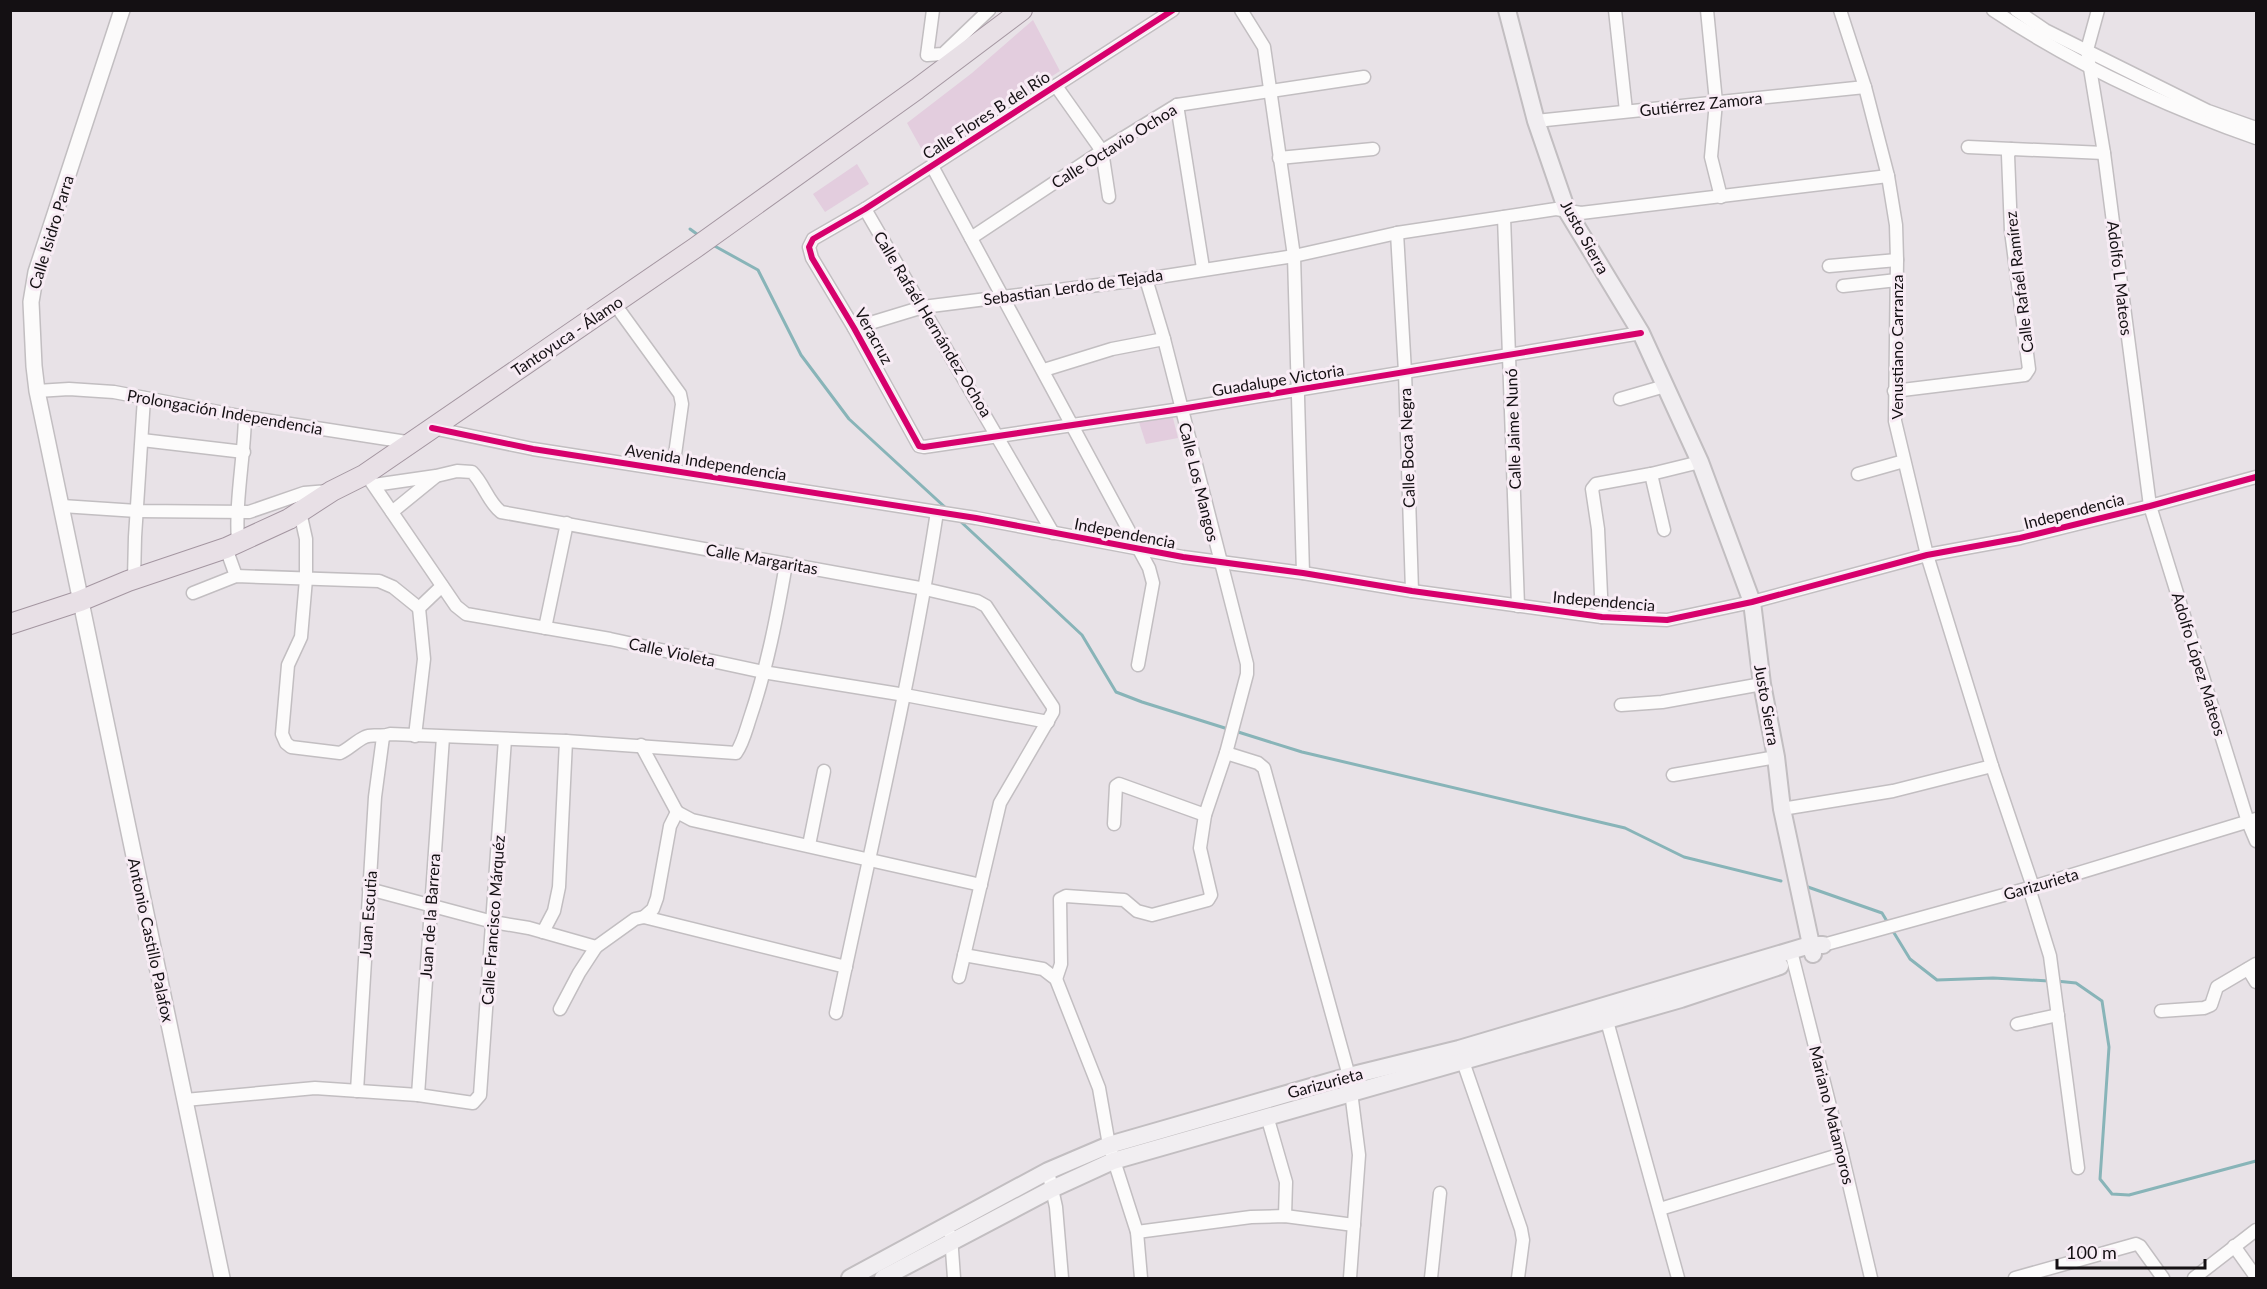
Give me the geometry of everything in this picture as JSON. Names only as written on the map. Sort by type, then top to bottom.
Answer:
[{"type":"main road","name":"Tantoyuca - Álamo","points":[[10,624],[232,545],[300,512],[332,490],[369,480],[432,428],[695,248],[917,89],[1022,10]]},
{"type":"main road","name":"Justo Sierra","points":[[1507,10],[1536,121],[1567,211],[1641,333],[1700,462],[1752,602],[1762,684],[1776,758],[1782,809],[1816,949]]},
{"type":"main road","name":"Garizurieta","points":[[883,1278],[1052,1189],[1111,1153],[1351,1094],[1461,1055],[1816,949]]},
{"type":"main road","name":"Garizurieta","points":[[850,1278],[1047,1172],[1349,1076],[1461,1055]]},
{"type":"street","name":"Calle Isidro Parra","points":[[80,601],[38,392],[34,366],[31,302],[36,272],[122,10]]},
{"type":"street","points":[[933,10],[927,55],[943,54],[989,10]]},
{"type":"street","name":"Calle Flores B del Río","points":[[813,239],[865,209],[1173,10]]},
{"type":"street","points":[[1241,10],[1264,47],[1294,256],[1303,573]]},
{"type":"street","points":[[1615,10],[1626,111]]},
{"type":"street","points":[[1707,10],[1716,102],[1712,157],[1721,197]]},
{"type":"street","name":"Venustiano Carranza","points":[[1840,10],[1865,87],[1888,176],[1896,225],[1895,421],[1927,555],[2031,887],[2050,956],[2078,1168]]},
{"type":"street","points":[[1993,10],[2039,40],[2175,107],[2237,126],[2256,128]]},
{"type":"street","points":[[2016,10],[2045,30],[2208,111],[2256,138]]},
{"type":"street","points":[[2087,50],[2098,10]]},
{"type":"street","name":"Adolfo L Mateos","points":[[2087,50],[2104,153],[2150,506]]},
{"type":"street","name":"Calle Octavio Ochoa","points":[[971,238],[1102,151],[1177,105],[1364,77]]},
{"type":"street","points":[[1056,86],[1102,151],[1109,197]]},
{"type":"street","name":"Gutiérrez Zamora","points":[[1536,121],[1865,87]]},
{"type":"street","points":[[1177,105],[1203,268]]},
{"type":"street","points":[[1968,147],[2104,153]]},
{"type":"street","points":[[1279,158],[1373,149]]},
{"type":"street","name":"Calle Rafaél Ramírez","points":[[1894,392],[2025,375],[2030,369],[2011,231],[2008,155],[2011,149]]},
{"type":"street","points":[[932,166],[1149,568],[1152,583],[1138,666]]},
{"type":"street","points":[[1567,211],[1581,213],[1888,176]]},
{"type":"street","name":"Calle Rafaél Hernández Ochoa","points":[[865,209],[999,436],[1053,533]]},
{"type":"street","name":"Sebastian Lerdo de Tejada","points":[[854,328],[923,307],[1146,279],[1203,268],[1294,256],[1397,233],[1556,209],[1567,211]]},
{"type":"street","name":"Calle Jaime Nunó","points":[[1504,217],[1518,606]]},
{"type":"street","name":"Calle Boca Negra","points":[[1397,233],[1405,372],[1412,591]]},
{"type":"street","name":"Veracruz","points":[[813,239],[809,247],[812,258],[854,328],[919,446]]},
{"type":"street","points":[[1829,266],[1897,260]]},
{"type":"street","name":"Calle Los Mangos","points":[[1056,979],[1061,964],[1060,899],[1066,896],[1124,900],[1137,911],[1152,915],[1208,900],[1211,895],[1200,848],[1205,815],[1227,748],[1246,674],[1247,664],[1164,339],[1146,279]]},
{"type":"street","points":[[1844,286],[1897,280]]},
{"type":"street","points":[[614,303],[680,394],[682,404],[673,470]]},
{"type":"street","name":"Guadalupe Victoria","points":[[919,446],[1181,409],[1641,333]]},
{"type":"street","points":[[1044,370],[1112,349],[1164,339]]},
{"type":"street","points":[[1620,399],[1665,386]]},
{"type":"street","name":"Prolongación Independencia","points":[[38,392],[92,390],[413,443]]},
{"type":"street","points":[[134,579],[144,398]]},
{"type":"street","points":[[236,576],[232,545],[244,452],[245,417]]},
{"type":"street","name":"Avenida Independencia","points":[[432,428],[533,449],[976,518]]},
{"type":"street","points":[[142,440],[244,452]]},
{"type":"street","points":[[1858,474],[1904,461]]},
{"type":"street","points":[[1602,617],[1598,529],[1592,489],[1596,484],[1700,462]]},
{"type":"street","name":"Calle Margaritas","points":[[369,480],[436,476],[458,471],[472,472],[479,479],[495,507],[501,512],[925,589],[977,601],[986,606],[1053,707],[1048,722]]},
{"type":"street","points":[[1651,474],[1664,530]]},
{"type":"street","points":[[392,512],[436,476]]},
{"type":"street","name":"Independencia","points":[[976,518],[1141,550],[1412,591],[1602,617],[1667,620],[1752,602],[1927,555],[2020,538],[2256,477]]},
{"type":"street","name":"Calle Violeta","points":[[369,480],[456,606],[466,614],[621,642],[763,672],[904,694],[1048,722]]},
{"type":"street","points":[[62,506],[137,511],[249,512],[304,493],[332,490]]},
{"type":"street","name":"Adolfo López Mateos","points":[[2150,506],[2252,820],[2256,841]]},
{"type":"street","points":[[300,512],[306,539],[306,579],[301,636],[288,665],[282,734],[286,743],[291,747],[340,753],[363,737],[383,737],[390,734],[641,745],[736,753],[756,702],[777,618],[786,564]]},
{"type":"street","points":[[836,1013],[940,512]]},
{"type":"street","points":[[545,628],[567,523]]},
{"type":"street","points":[[193,593],[236,576],[379,581],[393,587],[419,608],[424,659],[414,736]]},
{"type":"street","points":[[419,608],[442,586]]},
{"type":"street","name":"Antonio Castillo Palafox","points":[[80,601],[222,1278]]},
{"type":"street","points":[[1621,705],[1662,702],[1762,684]]},
{"type":"street","points":[[959,977],[1000,803],[1048,722]]},
{"type":"street","name":"Juan Escutia","points":[[357,1091],[375,797],[383,737]]},
{"type":"street","name":"Juan de la Barrera","points":[[418,1095],[442,737]]},
{"type":"street","name":"Calle Francisco Márquéz","points":[[418,1095],[473,1103],[480,1095],[494,922],[505,739]]},
{"type":"street","points":[[543,932],[554,911],[559,887],[566,741]]},
{"type":"street","points":[[641,745],[678,812],[692,820],[981,885]]},
{"type":"street","points":[[1227,748],[1264,768],[1349,1076],[1359,1155],[1350,1278]]},
{"type":"street","points":[[1673,775],[1776,758]]},
{"type":"street","points":[[1782,809],[1893,791],[1992,766]]},
{"type":"street","points":[[809,846],[824,771]]},
{"type":"street","points":[[1114,824],[1116,786],[1119,784],[1205,815]]},
{"type":"street","points":[[560,1009],[596,947],[653,909],[670,826],[678,812]]},
{"type":"street","name":"Garizurieta","points":[[1816,949],[2252,820]]},
{"type":"street","points":[[369,889],[596,947]]},
{"type":"street","points":[[644,917],[846,967]]},
{"type":"street","points":[[964,955],[1043,969],[1056,979],[1099,1088],[1111,1153],[1137,1232],[1141,1278]]},
{"type":"street","name":"Mariano Matamoros","points":[[1792,956],[1871,1278]]},
{"type":"street","points":[[2161,1011],[2204,1008],[2211,1005],[2217,987],[2252,967],[2256,982]]},
{"type":"street","points":[[1604,1014],[1678,1278]]},
{"type":"street","points":[[2017,1024],[2058,1015]]},
{"type":"street","points":[[1461,1055],[1521,1229],[1523,1240],[1518,1278]]},
{"type":"street","points":[[185,1100],[315,1088],[418,1095]]},
{"type":"street","points":[[1267,1116],[1286,1182],[1285,1216]]},
{"type":"street","points":[[1660,1209],[1842,1154]]},
{"type":"street","points":[[1047,1172],[1056,1207],[1062,1278]]},
{"type":"street","points":[[1431,1278],[1440,1193]]},
{"type":"street","points":[[1137,1232],[1251,1217],[1285,1216],[1354,1225]]},
{"type":"street","points":[[951,1222],[954,1278]]},
{"type":"street","points":[[2193,1278],[2256,1230]]},
{"type":"street","points":[[2015,1278],[2136,1245],[2140,1246],[2163,1278]]},
{"type":"street","points":[[2234,1246],[2256,1277]]},
{"type":"shaded area","points":[[1033,20],[1060,71],[926,157],[907,123],[972,73]]},
{"type":"shaded area","points":[[857,164],[869,184],[825,212],[813,194]]},
{"type":"shaded area","points":[[1172,414],[1178,438],[1146,444],[1138,419]]},
{"type":"waterway","points":[[690,229],[701,237]]},
{"type":"waterway","points":[[711,244],[758,270],[801,355],[849,419],[947,509]]},
{"type":"waterway","points":[[959,520],[1082,635],[1116,692],[1228,729]]},
{"type":"waterway","points":[[1235,731],[1302,752],[1625,828],[1684,857],[1781,881]]},
{"type":"waterway","points":[[1805,886],[1882,913],[1888,923]]},
{"type":"waterway","points":[[1891,928],[1910,959],[1937,980],[1993,978],[2049,981]]},
{"type":"waterway","points":[[2056,981],[2076,983],[2102,1001],[2109,1047],[2100,1179],[2112,1194],[2129,1195],[2256,1161]]},
{"type":"cycle path","points":[[1173,10],[865,209],[813,239],[809,247],[812,258],[854,328],[919,446],[1181,409],[1641,333]]},
{"type":"cycle path","points":[[432,428],[533,449],[976,518],[1183,557],[1602,617],[1667,620],[1752,602],[1927,555],[2020,538],[2256,477]]}]
